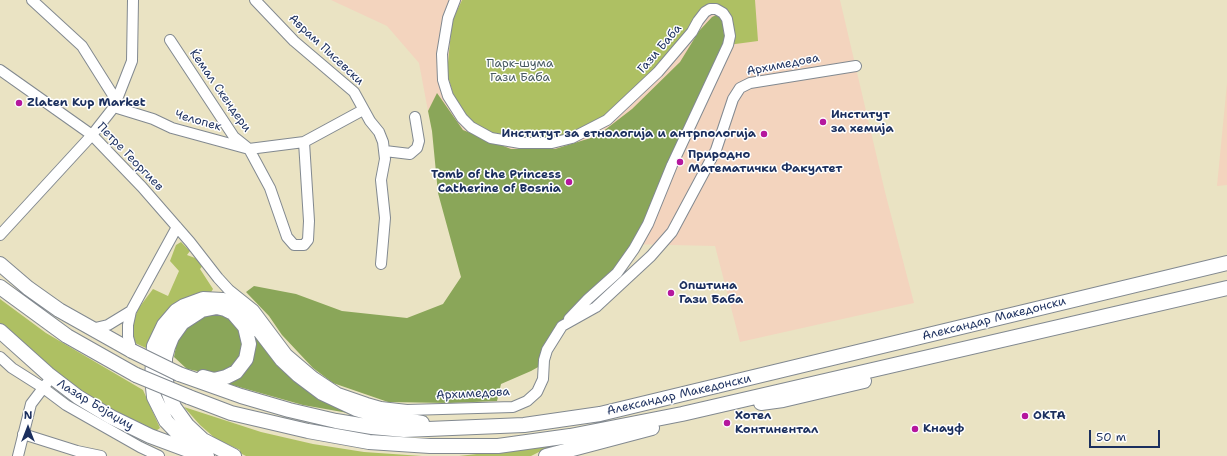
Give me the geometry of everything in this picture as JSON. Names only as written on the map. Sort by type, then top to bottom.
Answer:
[{"type":"street","points":[[32,0],[82,46],[115,103]]},
{"type":"street","points":[[0,235],[92,135],[115,103],[132,61],[133,0]]},
{"type":"street","name":"Аврам Писевски","points":[[255,0],[294,41],[354,92],[383,142],[385,151],[381,180],[385,218],[382,264]]},
{"type":"street","name":"Гази Баба","points":[[455,0],[448,18],[442,54],[443,80],[448,96],[462,118],[471,127],[491,138],[520,143],[552,143],[572,138],[607,120],[637,94],[663,67],[692,32],[705,12],[710,9],[716,10],[723,13],[726,19],[730,36],[728,45],[672,165],[648,224],[634,249],[617,273],[588,298],[562,326]]},
{"type":"street","name":"Ќемал Скендери","points":[[170,40],[234,137],[249,149],[270,188],[287,237],[294,245],[304,245],[308,240],[309,221],[304,142]]},
{"type":"street","name":"Архимедова","points":[[177,227],[224,284],[254,310],[292,358],[314,377],[338,393],[380,408],[442,409],[513,407],[527,401],[537,392],[543,379],[544,360],[547,350],[562,326],[596,307],[651,256],[672,232],[716,150],[733,99],[740,88],[750,83],[856,66]]},
{"type":"street","name":"Петре Георгиев","points":[[0,70],[92,135],[142,187],[177,227]]},
{"type":"street","name":"Челопек","points":[[115,103],[172,128],[249,149],[304,142],[364,110]]},
{"type":"street","points":[[385,151],[410,154],[417,148],[419,141],[415,117]]},
{"type":"street","points":[[132,351],[128,331],[131,311],[177,227]]},
{"type":"street","name":"Александар Македонски","points":[[0,264],[28,288],[91,329],[179,374],[241,396],[336,421],[404,430],[524,425],[600,414],[1227,263]]},
{"type":"street","name":"Александар Македонски","points":[[0,287],[67,336],[136,375],[231,413],[308,431],[370,442],[430,446],[498,446],[570,436],[682,414],[727,403],[742,405],[783,400],[1017,345],[1037,338],[1050,329],[1227,288]]},
{"type":"street","points":[[207,456],[186,442],[166,421],[154,397],[152,378],[154,346],[164,326],[176,311],[184,306],[203,299],[223,300],[241,309],[282,360],[298,375],[337,401],[376,415],[449,427]]},
{"type":"street","points":[[179,374],[197,375],[214,380],[236,372],[246,359],[250,344],[246,327],[240,320],[225,309],[209,308],[194,313],[176,330],[165,358],[165,376],[168,391],[180,417],[203,440],[234,456]]},
{"type":"street","points":[[91,329],[108,325],[131,311]]},
{"type":"street","points":[[0,331],[53,378],[78,397],[111,417],[188,452],[207,456]]},
{"type":"street","name":"Лазар Бојаџиу","points":[[0,357],[12,368],[137,452],[160,456]]},
{"type":"street","points":[[18,456],[31,404],[42,387],[53,378]]},
{"type":"street","points":[[546,456],[659,426],[682,414]]},
{"type":"street","points":[[23,434],[77,453],[101,456]]},
{"type":"street","points":[[137,452],[150,436]]},
{"type":"shaded area","name":"Природно Математички Факултет","points":[[331,0],[840,0],[885,192],[914,303],[740,342],[715,246],[540,242],[459,133],[428,111],[419,63],[387,26]]},
{"type":"shaded area","points":[[1227,83],[1227,185],[1217,186]]},
{"type":"green space","name":"Парк-шума Гази Баба","points":[[462,0],[755,0],[758,41],[728,45],[727,19],[710,9],[692,32],[607,120],[558,141],[501,140],[472,127],[457,107],[447,73],[452,21]]},
{"type":"green space","points":[[716,15],[722,18],[725,43],[641,230],[625,257],[607,279],[561,321],[540,366],[501,384],[497,401],[449,403],[388,402],[333,383],[313,368],[282,335],[269,316],[246,292],[254,286],[296,294],[342,311],[407,318],[443,304],[461,277],[438,193],[432,131],[428,111],[437,93],[463,130],[511,149],[555,149],[597,136],[632,109],[680,62],[699,31],[712,17]]},
{"type":"green space","points":[[181,242],[190,251],[187,255],[204,264],[200,269],[213,289],[210,294],[172,310],[155,327],[146,348],[135,343],[132,326],[138,309],[153,289],[168,296],[179,271],[170,261],[176,245]]},
{"type":"green space","points":[[0,299],[46,333],[143,390],[160,428],[153,433],[110,412],[70,386],[23,347],[0,323]]},
{"type":"green space","points":[[222,313],[232,319],[246,334],[240,363],[217,375],[187,369],[174,357],[178,336],[203,314]]},
{"type":"green space","points":[[253,331],[349,411],[348,413],[303,405],[225,383],[248,365]]},
{"type":"green space","points":[[184,407],[261,432],[313,444],[364,452],[422,456],[246,456],[240,453],[240,450],[216,439],[200,425]]},
{"type":"green space","points":[[547,446],[547,448],[531,456],[459,456]]},
{"type":"place","name":"Zlaten Kup Market","points":[[19,103]]},
{"type":"place","name":"Институт за хемија","points":[[823,122]]},
{"type":"place","name":"Институт за етнологија и антрпологија","points":[[764,134]]},
{"type":"place","name":"Природно Математички Факултет","points":[[680,162]]},
{"type":"place","name":"Tomb of the Princess Catherine of Bosnia","points":[[569,182]]},
{"type":"place","name":"Општина Гази Баба","points":[[671,293]]},
{"type":"place","name":"ОКТА","points":[[1025,416]]},
{"type":"place","name":"Хотел Континентал","points":[[727,423]]},
{"type":"place","name":"Кнауф","points":[[915,429]]}]
